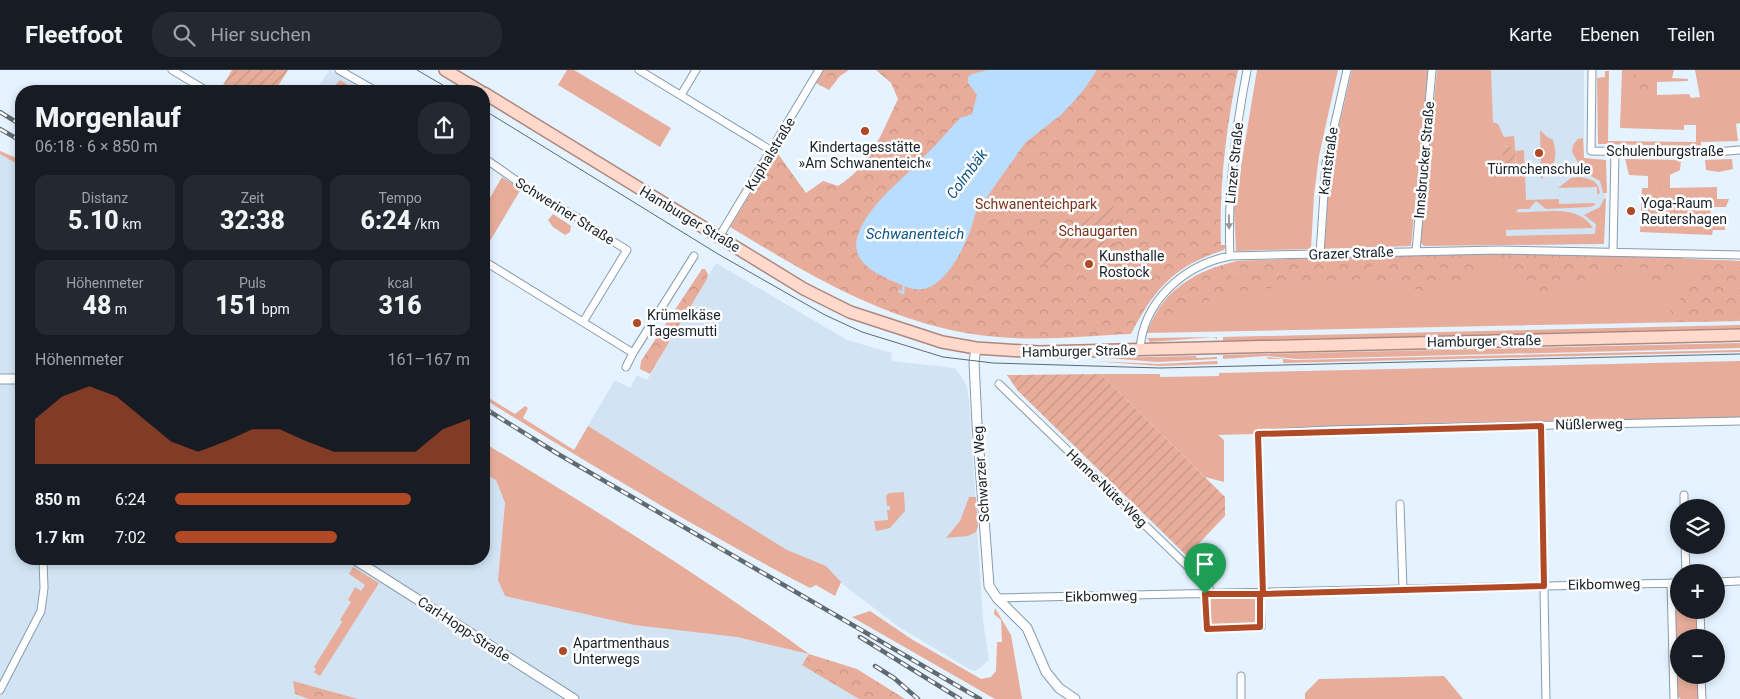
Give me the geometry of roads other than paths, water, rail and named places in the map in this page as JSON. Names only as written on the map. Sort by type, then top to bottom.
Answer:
[{"type":"main road","points":[[448,71],[470,85]]},
{"type":"main road","name":"Hamburger Straße","points":[[490,98],[804,289],[850,312],[924,338],[976,348],[1038,352],[1740,335]]},
{"type":"street","points":[[172,70],[197,85]]},
{"type":"street","points":[[339,70],[365,85]]},
{"type":"street","points":[[638,70],[772,151]]},
{"type":"street","points":[[681,95],[696,70]]},
{"type":"street","name":"Kuphalstraße","points":[[719,237],[819,70]]},
{"type":"street","name":"Linzer Straße","points":[[1230,256],[1229,209],[1234,143],[1247,70]]},
{"type":"street","name":"Kantstraße","points":[[1320,254],[1326,163],[1347,70]]},
{"type":"street","name":"Innsbrucker Straße","points":[[1416,251],[1432,70]]},
{"type":"street","name":"Schulenburgstraße","points":[[1592,70],[1591,150],[1702,153],[1740,150]]},
{"type":"street","points":[[1613,251],[1615,151]]},
{"type":"street","name":"Schweriner Straße","points":[[490,162],[540,198],[587,222],[627,250],[583,322]]},
{"type":"street","name":"Grazer Straße","points":[[1140,350],[1142,331],[1151,311],[1169,288],[1197,266],[1230,256],[1416,251],[1613,251],[1740,255]]},
{"type":"street","points":[[626,367],[694,256]]},
{"type":"street","points":[[490,265],[633,353]]},
{"type":"street","name":"Schwarzer Weg","points":[[976,348],[975,384],[989,586],[997,598]]},
{"type":"street","points":[[0,379],[15,379]]},
{"type":"street","name":"Hanne-Nüte-Weg","points":[[999,384],[1209,587],[1207,594]]},
{"type":"street","name":"Nüßlerweg","points":[[1261,594],[1258,434],[1740,421]]},
{"type":"street","points":[[1541,426],[1546,699]]},
{"type":"street","points":[[1400,504],[1403,589]]},
{"type":"street","points":[[0,690],[41,611],[44,588],[43,565]]},
{"type":"street","name":"Carl-Hopp-Straße","points":[[363,565],[574,699]]},
{"type":"street","points":[[1725,582],[1740,582]]},
{"type":"street","name":"Eikbomweg","points":[[997,598],[1261,594],[1670,583]]},
{"type":"street","points":[[1207,594],[1207,629],[1260,627],[1261,594]]},
{"type":"street","points":[[997,598],[1027,628],[1046,672],[1059,688],[1075,699]]},
{"type":"street","points":[[1674,699],[1675,619]]},
{"type":"street","points":[[1241,676],[1241,699]]},
{"type":"street","points":[[1701,684],[1702,699]]},
{"type":"water","name":"Schwanenteich","points":[[988,70],[1097,70],[1083,91],[1062,114],[1025,143],[975,214],[964,245],[944,277],[936,284],[927,288],[915,289],[873,271],[860,259],[857,251],[856,242],[863,223],[882,198],[960,118],[972,114],[977,95],[968,83],[968,77],[972,74]]},
{"type":"waterway","name":"Colmbäk","points":[[899,291],[903,293],[904,282]]},
{"type":"tram line","points":[[417,70],[443,85]]},
{"type":"tram line","points":[[490,114],[718,254],[825,315],[862,332],[943,357],[993,363],[1160,368],[1740,354]]},
{"type":"railway","points":[[0,112],[15,121]]},
{"type":"railway","points":[[0,129],[15,138]]},
{"type":"railway","points":[[490,412],[558,454],[980,699]]},
{"type":"railway","points":[[860,637],[960,699]]},
{"type":"railway","points":[[875,666],[894,678],[918,699]]},
{"type":"place","name":"Kindertagesstätte »Am Schwanenteich«","points":[[865,131]]},
{"type":"place","name":"Türmchenschule","points":[[1539,153]]},
{"type":"place","name":"Yoga-Raum Reutershagen","points":[[1631,211]]},
{"type":"place","name":"Kunsthalle Rostock","points":[[1089,264]]},
{"type":"place","name":"Krümelkäse Tagesmutti","points":[[637,323]]},
{"type":"place","name":"Apartmenthaus Unterwegs","points":[[563,651]]},
{"type":"park label","name":"Schwanenteichpark","points":[[1036,204]]},
{"type":"park label","name":"Schaugarten","points":[[1098,231]]}]
